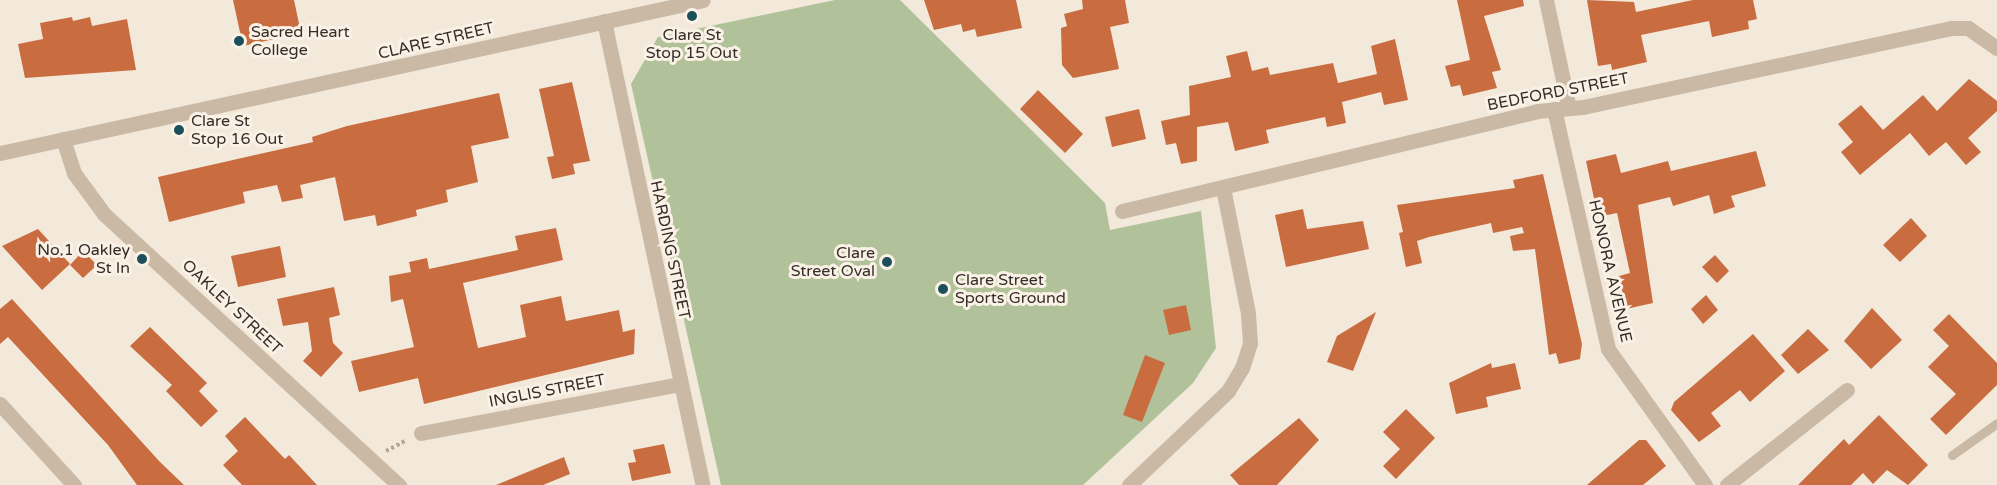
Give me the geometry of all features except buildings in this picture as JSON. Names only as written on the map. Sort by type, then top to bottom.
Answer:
[{"type":"street","name":"CLARE STREET","points":[[0,153],[703,0]]},
{"type":"street","name":"HONORA AVENUE","points":[[1546,0],[1561,109],[1608,349],[1705,485]]},
{"type":"street","name":"HARDING STREET","points":[[604,21],[703,485]]},
{"type":"street","name":"BEDFORD STREET","points":[[1122,211],[1561,109],[1951,27],[1968,28],[1997,48]]},
{"type":"street","name":"OAKLEY STREET","points":[[63,139],[74,173],[104,214],[399,485]]},
{"type":"street","points":[[1129,485],[1228,391],[1242,368],[1250,343],[1248,313],[1223,188]]},
{"type":"street","name":"INGLIS STREET","points":[[421,433],[680,384]]},
{"type":"street","points":[[1727,485],[1847,390]]},
{"type":"street","points":[[0,404],[74,485]]},
{"type":"lane","points":[[1952,454],[1997,423]]},
{"type":"path","points":[[382,453],[421,433]]},
{"type":"green space","name":"Clare Street Oval","points":[[835,0],[900,0],[1105,203],[1110,230],[1201,211],[1216,348],[1193,383],[1083,485],[721,485],[631,84],[658,37]]},
{"type":"place","name":"Clare St Stop 15 Out","points":[[692,16]]},
{"type":"place","name":"Sacred Heart College","points":[[239,41]]},
{"type":"place","name":"Clare St Stop 16 Out","points":[[179,130]]},
{"type":"place","name":"No.1 Oakley St In","points":[[142,259]]},
{"type":"place","name":"Clare Street Oval","points":[[887,262]]},
{"type":"place","name":"Clare Street Sports Ground","points":[[943,289]]}]
